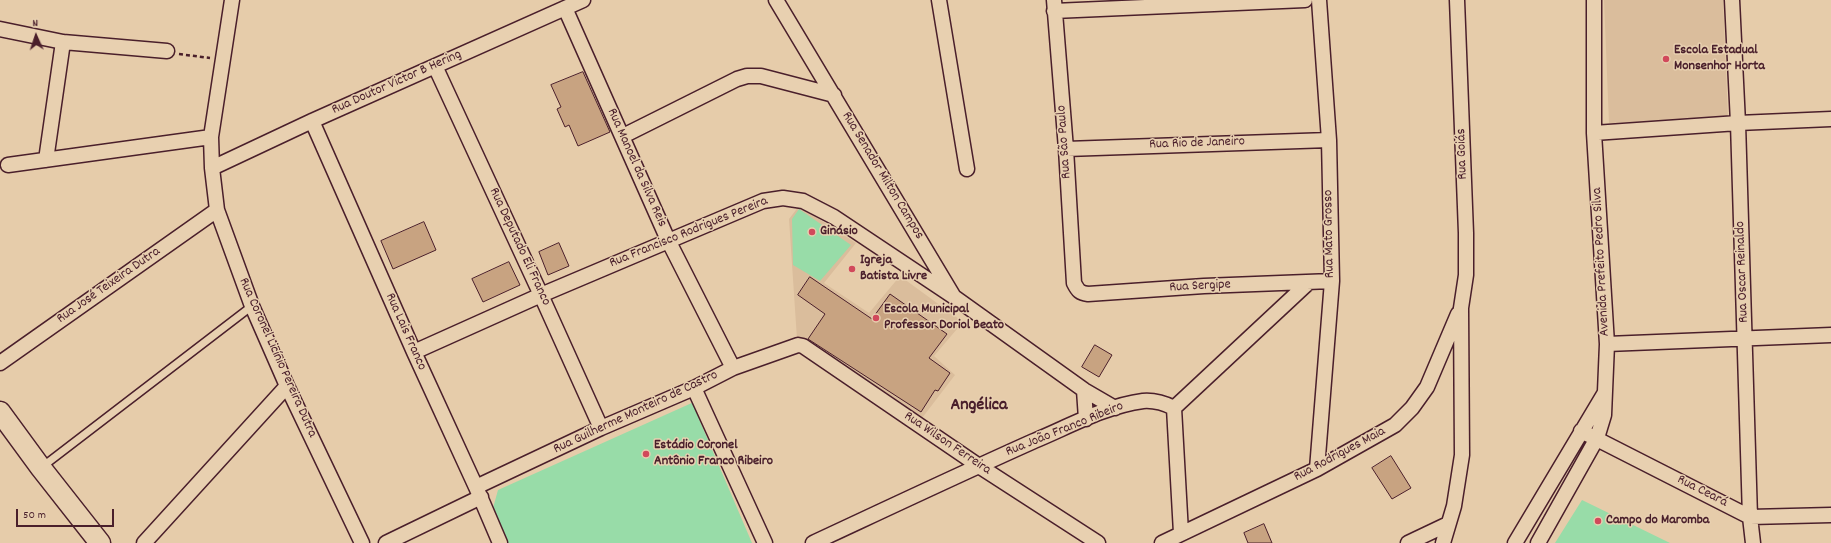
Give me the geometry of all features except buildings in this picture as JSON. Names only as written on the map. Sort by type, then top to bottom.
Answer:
[{"type":"street","name":"Rua Coronel Licínio Pereira Dutra","points":[[232,0],[211,136],[212,168],[217,210],[252,306],[287,386],[362,543]]},
{"type":"street","name":"Rua Doutor Victor B Hering","points":[[212,168],[312,121],[583,0]]},
{"type":"street","name":"Rua Senador Milton Campos","points":[[776,0],[954,297],[1084,390],[1115,408]]},
{"type":"street","points":[[939,0],[967,169]]},
{"type":"street","points":[[1054,6],[1305,0]]},
{"type":"street","name":"Rua Mato Grosso","points":[[1317,468],[1332,281],[1328,140],[1319,0]]},
{"type":"street","name":"Rua Goiás","points":[[1457,0],[1466,234],[1466,274],[1461,308]]},
{"type":"street","name":"Avenida Prefeito Pedro Silva","points":[[1538,543],[1597,438],[1604,415],[1607,344],[1594,133],[1594,0]]},
{"type":"street","name":"Rua Oscar Reinaldo","points":[[1732,0],[1738,123],[1750,517],[1753,543]]},
{"type":"street","name":"Rua São Paulo","points":[[1054,6],[1066,149],[1074,284]]},
{"type":"street","name":"Rua Manoel da Silva Reis","points":[[565,8],[668,240],[733,368]]},
{"type":"street","points":[[0,29],[63,42],[167,51]]},
{"type":"street","points":[[46,160],[63,42]]},
{"type":"street","name":"Rua Deputado Eli Franco","points":[[435,66],[542,295],[601,428]]},
{"type":"street","points":[[623,136],[737,79],[747,76],[761,76],[834,95]]},
{"type":"street","points":[[1594,133],[1738,123],[1831,120]]},
{"type":"street","name":"Rua Lais Franco","points":[[312,121],[414,352],[479,492],[500,543]]},
{"type":"street","points":[[8,165],[211,136]]},
{"type":"street","name":"Rua Rio de Janeiro","points":[[1066,149],[1328,140]]},
{"type":"street","name":"Rua Francisco Rodrigues Pereira","points":[[414,352],[668,240],[763,201],[783,198],[803,201],[834,217],[954,297]]},
{"type":"street","name":"Rua José Teixeira Dutra","points":[[0,363],[217,210]]},
{"type":"street","name":"Rua Sergipe","points":[[1074,284],[1081,293],[1088,294],[1204,286],[1332,281]]},
{"type":"street","points":[[1181,533],[1174,408],[1308,282]]},
{"type":"street","points":[[1442,543],[1454,506],[1462,455],[1461,308]]},
{"type":"street","name":"Rua Rodrigues Maia","points":[[1162,543],[1317,468],[1395,425],[1412,408],[1427,387],[1461,308]]},
{"type":"street","points":[[1607,344],[1831,335]]},
{"type":"street","name":"Rua Guilherme Monteiro de Castro","points":[[386,543],[601,428],[694,388],[733,368],[798,345]]},
{"type":"street","name":"Rua Wilson Ferreira","points":[[798,345],[803,346],[979,466],[1098,543]]},
{"type":"street","points":[[144,543],[287,386]]},
{"type":"street","points":[[694,388],[765,543]]},
{"type":"street","points":[[1084,390],[1086,419]]},
{"type":"street","name":"Avenida Prefeito Pedro Silva","points":[[1515,543],[1605,392]]},
{"type":"street","name":"Rua João Franco Ribeiro","points":[[813,543],[979,466],[1086,419],[1115,408],[1131,403],[1161,401],[1174,408]]},
{"type":"street","points":[[0,412],[41,468],[100,543]]},
{"type":"street","name":"Rua Ceará","points":[[1581,431],[1750,517],[1831,515]]},
{"type":"street","points":[[1408,543],[1448,524]]},
{"type":"lane","points":[[41,468],[252,306]]},
{"type":"path","points":[[167,51],[195,57],[224,59]]},
{"type":"shaded area","name":"Escola Estadual Monsenhor Horta","points":[[1604,0],[1723,0],[1728,119],[1609,123]]},
{"type":"shaded area","name":"Escola Municipal Professor Doriol Beato","points":[[799,206],[856,243],[824,283],[869,313],[900,276],[963,322],[934,356],[955,375],[919,422],[797,339],[789,219]]},
{"type":"green space","name":"Ginásio","points":[[799,209],[851,245],[820,281],[793,265],[792,219]]},
{"type":"green space","name":"Estádio Coronel Antônio Franco Ribeiro","points":[[694,402],[699,419],[752,543],[508,543],[493,508],[498,490]]},
{"type":"green space","name":"Campo do Maromba","points":[[1582,500],[1670,543],[1555,543]]},
{"type":"place","name":"Escola Estadual Monsenhor Horta","points":[[1666,59]]},
{"type":"place","name":"Ginásio","points":[[812,232]]},
{"type":"place","name":"Igreja Batista Livre","points":[[852,269]]},
{"type":"place","name":"Escola Municipal Professor Doriol Beato","points":[[876,318]]},
{"type":"place","name":"Estádio Coronel Antônio Franco Ribeiro","points":[[646,454]]},
{"type":"place","name":"Campo do Maromba","points":[[1598,521]]},
{"type":"district","name":"Angélica","points":[[979,407]]}]
